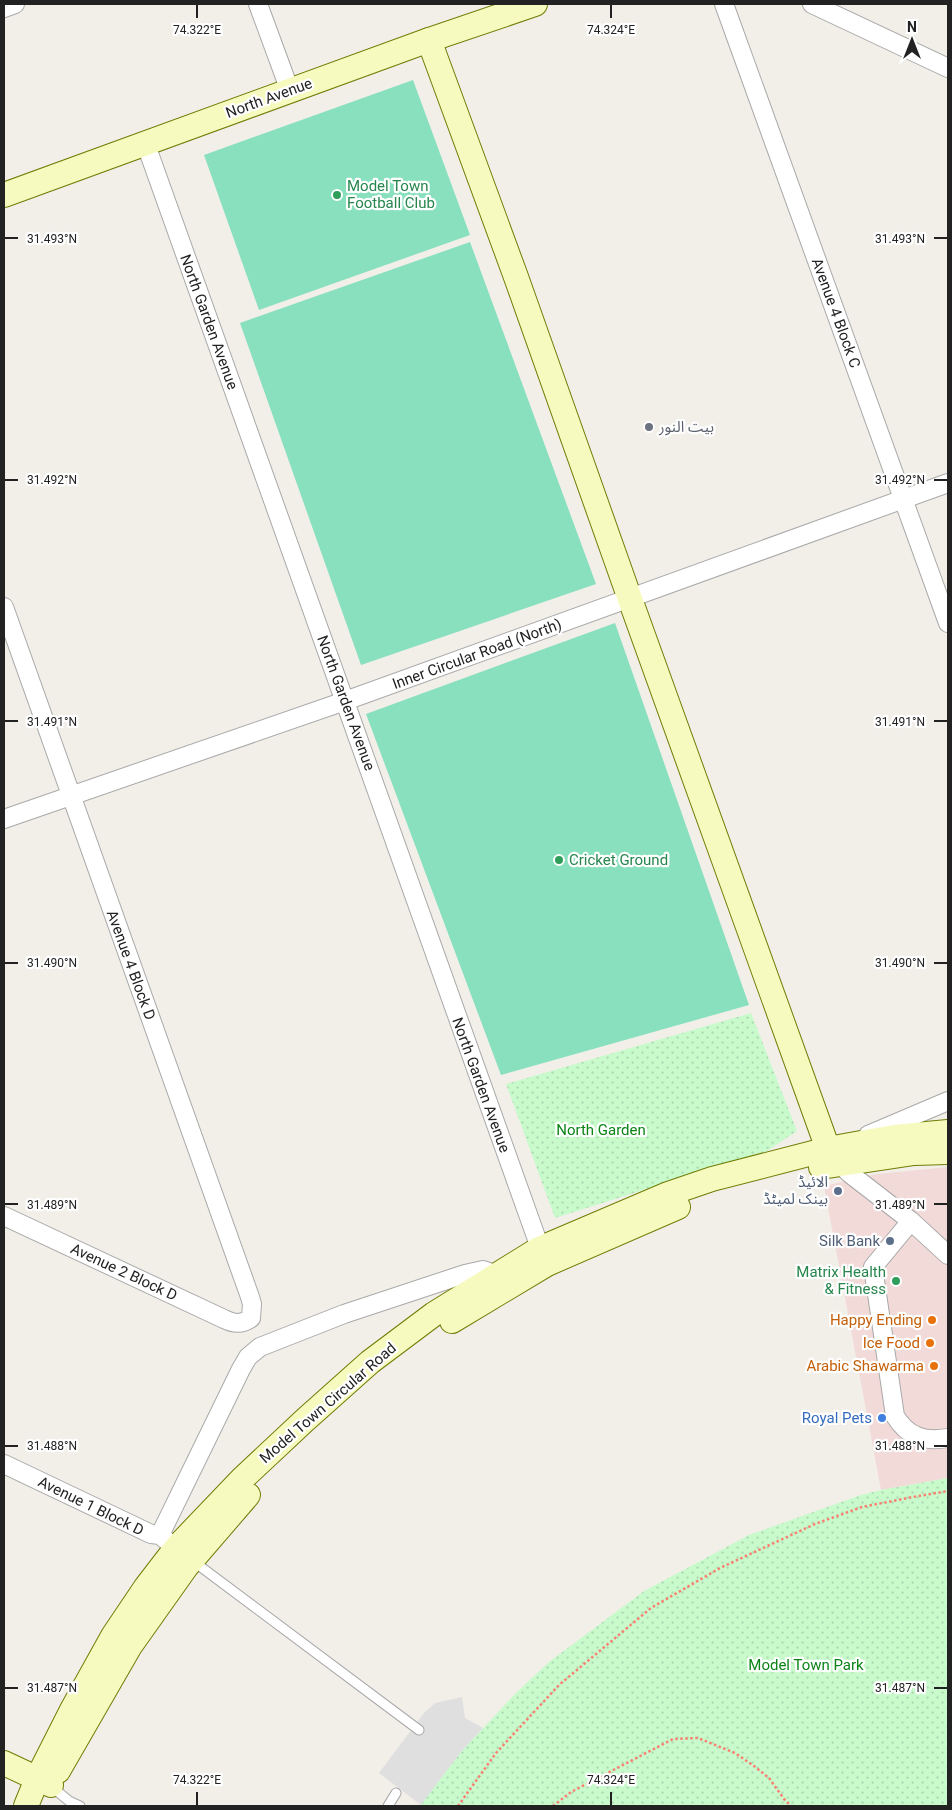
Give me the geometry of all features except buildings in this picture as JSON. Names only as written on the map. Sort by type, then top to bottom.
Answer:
[{"type":"street","points":[[4,8],[16,4]]},
{"type":"street","points":[[258,4],[290,91]]},
{"type":"street","name":"North Avenue","points":[[4,195],[145,142],[535,4]]},
{"type":"street","name":"Avenue 4 Block C","points":[[724,4],[948,623]]},
{"type":"street","points":[[812,4],[948,68]]},
{"type":"street","points":[[429,40],[833,1156],[912,1221],[948,1254]]},
{"type":"street","name":"North Garden Avenue","points":[[145,142],[543,1256]]},
{"type":"street","name":"Inner Circular Road (North)","points":[[4,819],[345,701],[948,483]]},
{"type":"street","name":"Avenue 4 Block D","points":[[4,607],[250,1298],[251,1318],[245,1322]]},
{"type":"street","points":[[833,1156],[948,1101]]},
{"type":"street","name":"Model Town Circular Road","points":[[26,1806],[43,1790],[130,1646],[176,1548],[242,1479],[370,1362],[434,1314],[493,1276],[543,1256],[668,1194],[712,1179],[833,1156],[894,1137],[948,1132]]},
{"type":"street","name":"Model Town Circular Road","points":[[833,1156],[948,1152]]},
{"type":"street","name":"Avenue 2 Block D","points":[[4,1216],[224,1320],[233,1323],[245,1322]]},
{"type":"street","points":[[912,1221],[873,1267],[895,1416],[900,1423],[916,1436],[933,1440],[948,1438]]},
{"type":"street","name":"Model Town Circular Road","points":[[176,1548],[253,1488],[378,1375],[446,1324],[543,1256]]},
{"type":"street","points":[[176,1548],[241,1369],[248,1357],[260,1346],[344,1314],[465,1274],[483,1270],[493,1276]]},
{"type":"street","points":[[245,1322],[260,1346]]},
{"type":"street","name":"Avenue 1 Block D","points":[[4,1464],[151,1534],[176,1548]]},
{"type":"street","points":[[4,1763],[43,1790]]},
{"type":"lane","points":[[176,1548],[419,1730]]},
{"type":"lane","points":[[43,1790],[80,1806]]},
{"type":"lane","points":[[388,1806],[396,1793]]},
{"type":"path","points":[[458,1806],[496,1753],[559,1685],[652,1608],[720,1568],[815,1524],[862,1507],[912,1496],[948,1492]]},
{"type":"path","points":[[554,1806],[570,1792],[673,1739],[698,1738],[735,1753],[754,1766],[770,1778],[791,1806]]},
{"type":"shaded area","points":[[948,1167],[948,1478],[881,1490],[824,1186],[877,1174]]},
{"type":"shaded area","points":[[462,1697],[465,1718],[483,1728],[461,1752],[421,1805],[379,1773],[424,1713],[435,1703]]},
{"type":"green space","name":"Model Town Football Club","points":[[413,80],[470,235],[259,310],[204,155]]},
{"type":"green space","points":[[470,242],[596,584],[361,665],[240,323]]},
{"type":"green space","name":"Cricket Ground","points":[[615,623],[749,1005],[501,1075],[366,714]]},
{"type":"green space","name":"North Garden","points":[[751,1013],[797,1131],[767,1151],[555,1218],[506,1084]]},
{"type":"green space","name":"Model Town Park","points":[[948,1478],[948,1806],[420,1806],[461,1752],[515,1694],[549,1662],[644,1591],[749,1535],[861,1495]]},
{"type":"place","name":"Model Town Football Club","points":[[337,195]]},
{"type":"place","name":"بیت النور","points":[[649,427]]},
{"type":"place","name":"Cricket Ground","points":[[559,860]]},
{"type":"place","name":"الائیڈ بینک لمیٹڈ","points":[[838,1191]]},
{"type":"place","name":"Silk Bank","points":[[890,1241]]},
{"type":"place","name":"Matrix Health & Fitness","points":[[896,1281]]},
{"type":"place","name":"Happy Ending","points":[[932,1320]]},
{"type":"place","name":"Ice Food","points":[[930,1343]]},
{"type":"place","name":"Arabic Shawarma","points":[[934,1366]]},
{"type":"place","name":"Royal Pets","points":[[882,1418]]}]
